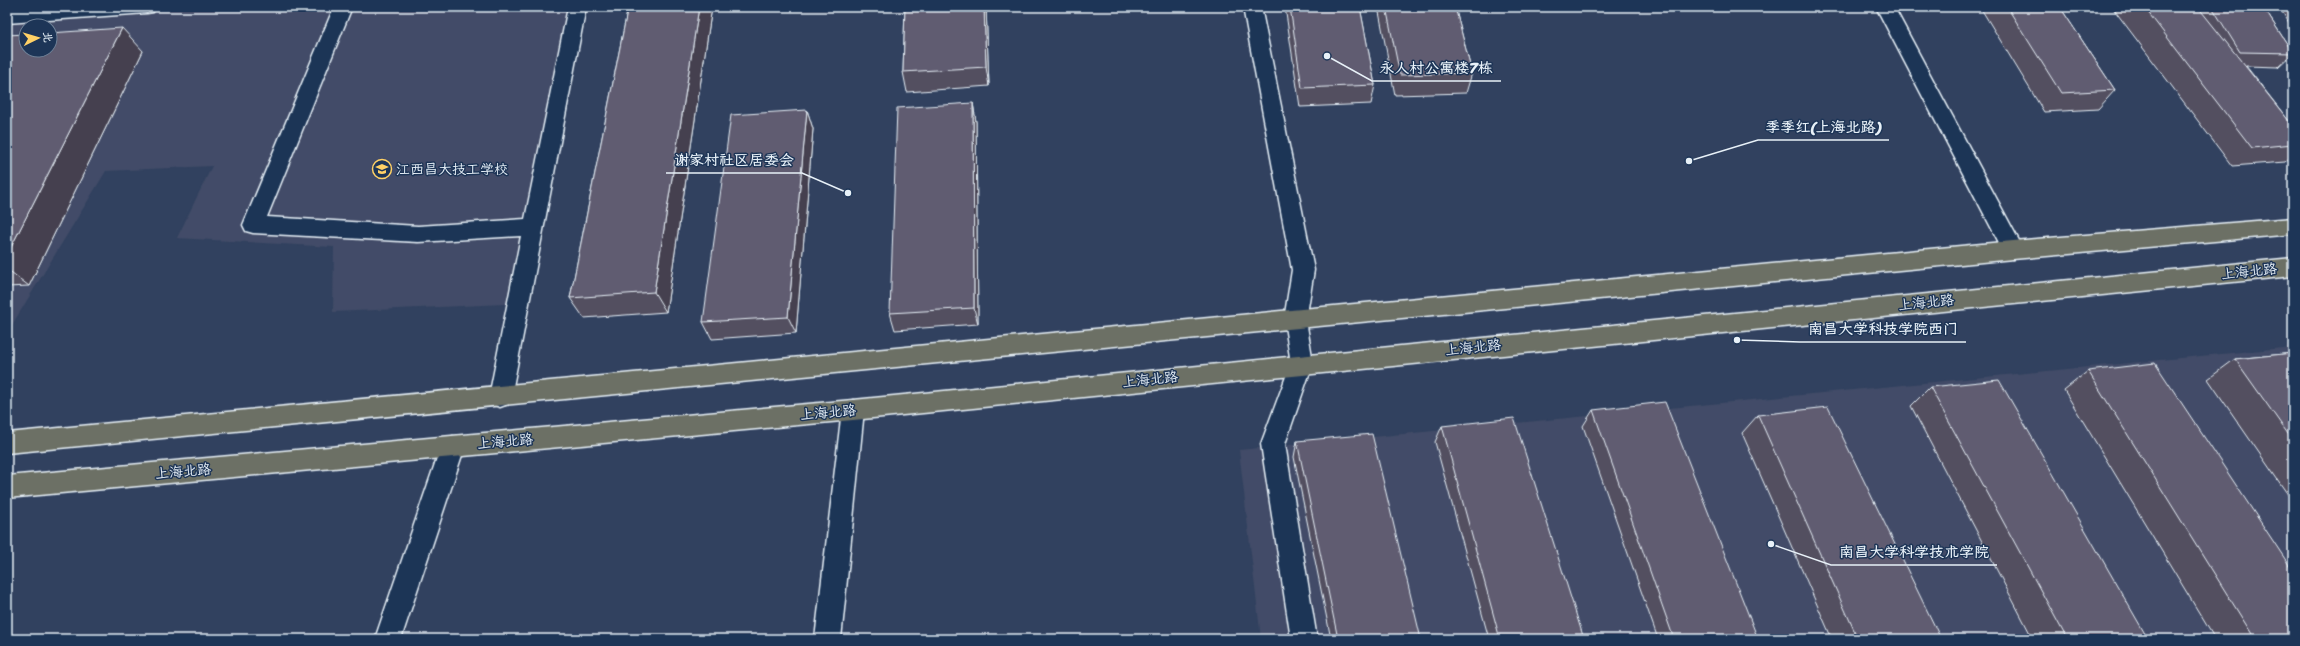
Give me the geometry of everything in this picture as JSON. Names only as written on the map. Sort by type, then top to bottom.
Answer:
[{"type":"main road","points":[[7,442],[500,397],[2012,250],[2293,226]]},
{"type":"main road","name":"上海北路","points":[[7,487],[853,410],[1302,363],[2293,267]]},
{"type":"lane","points":[[7,16],[147,7]]},
{"type":"lane","points":[[343,7],[253,225],[418,234],[533,227]]},
{"type":"lane","points":[[500,397],[577,7]]},
{"type":"lane","points":[[1252,7],[1303,270],[1294,320],[1302,363],[1273,444],[1304,639]]},
{"type":"lane","points":[[1885,7],[2012,250]]},
{"type":"lane","points":[[828,639],[853,410]]},
{"type":"lane","points":[[388,639],[453,446]]},
{"type":"shaded area","name":"江西昌大技工学校","points":[[7,7],[588,7],[524,303],[333,312],[334,247],[177,238],[212,166],[106,171],[7,333]]},
{"type":"shaded area","points":[[2293,347],[2293,639],[1261,639],[1239,450]]},
{"type":"building","points":[[628,7],[699,7],[654,292],[570,298]]},
{"type":"building","points":[[905,7],[984,7],[986,67],[903,72]]},
{"type":"building","points":[[1290,7],[1360,7],[1375,85],[1302,88]]},
{"type":"building","points":[[1386,7],[1455,7],[1472,73],[1400,75]]},
{"type":"building","points":[[2007,7],[2060,7],[2115,90],[2061,93]]},
{"type":"building","points":[[2144,7],[2198,7],[2293,126],[2293,144],[2252,148]]},
{"type":"building","points":[[2212,7],[2263,7],[2293,53],[2240,52]]},
{"type":"building","points":[[122,28],[7,255],[7,35],[18,34],[18,58],[58,58],[58,32]]},
{"type":"building","points":[[973,103],[974,308],[890,313],[897,108]]},
{"type":"building","points":[[807,110],[788,317],[703,322],[731,115]]},
{"type":"building","points":[[2293,353],[2293,441],[2235,359]]},
{"type":"building","points":[[2155,363],[2293,571],[2293,639],[2255,639],[2088,371]]},
{"type":"building","points":[[1999,380],[2148,639],[2067,639],[1930,387]]},
{"type":"building","points":[[1665,402],[1758,639],[1674,639],[1593,410]]},
{"type":"building","points":[[1828,407],[1941,639],[1858,639],[1758,415]]},
{"type":"building","points":[[1514,418],[1584,639],[1500,639],[1442,426]]},
{"type":"building","points":[[1372,434],[1421,639],[1338,639],[1297,441]]},
{"type":"place","name":"永人村公寓楼7栋","points":[[1327,56]]},
{"type":"place","name":"季季红(上海北路)","points":[[1689,161]]},
{"type":"place","name":"江西昌大技工学校","points":[[382,169]]},
{"type":"place","name":"谢家村社区居委会","points":[[848,193]]},
{"type":"place","name":"南昌大学科技学院西门","points":[[1737,340]]},
{"type":"place","name":"南昌大学科学技术学院","points":[[1771,544]]}]
